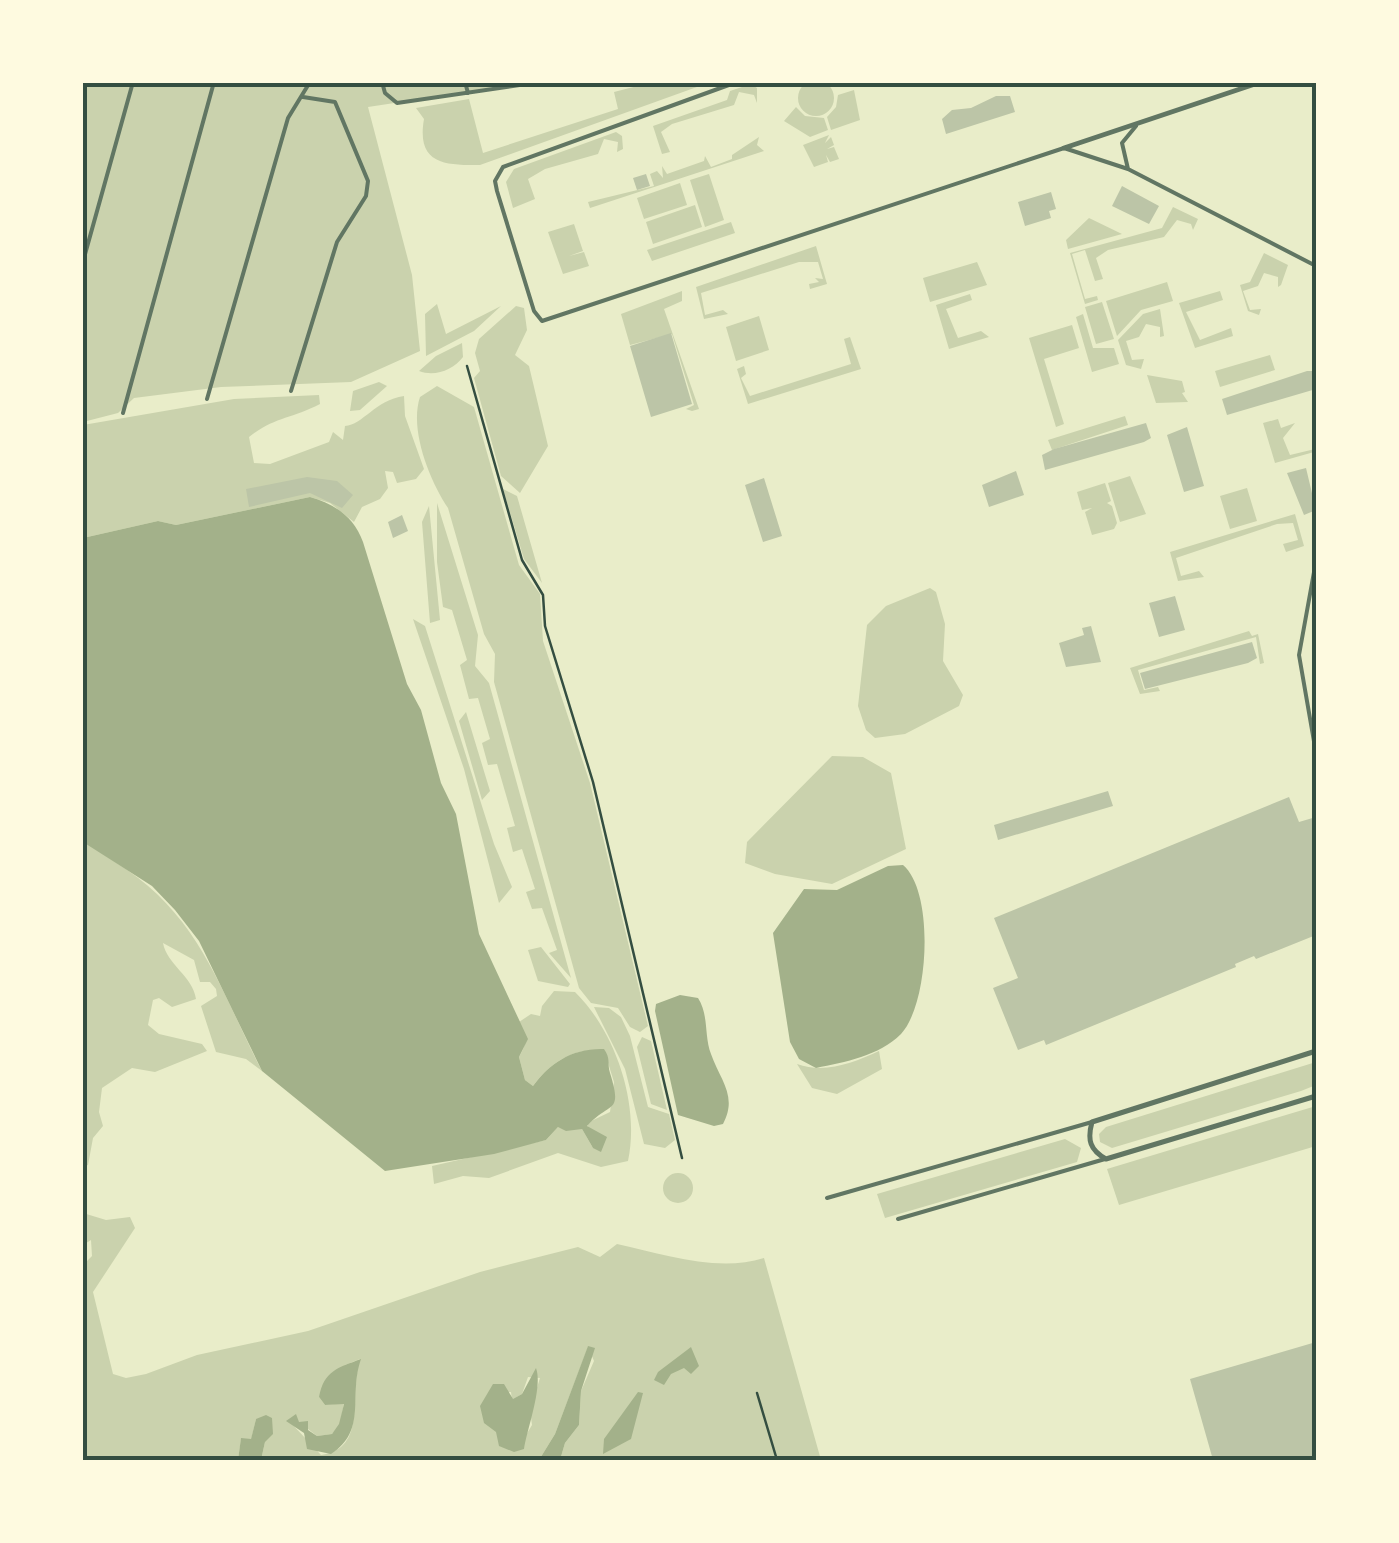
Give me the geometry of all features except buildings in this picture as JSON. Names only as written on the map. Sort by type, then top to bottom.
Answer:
[{"type":"street","points":[[82,265],[133,82]]},
{"type":"street","points":[[123,414],[214,82]]},
{"type":"street","points":[[207,399],[288,118],[310,82]]},
{"type":"street","points":[[382,82],[385,93],[397,103],[540,82]]},
{"type":"street","points":[[464,82],[468,93]]},
{"type":"street","points":[[737,82],[504,167],[496,180],[497,191],[534,310],[547,322],[1260,82]]},
{"type":"street","points":[[290,391],[337,242],[366,196],[368,181],[336,102],[304,97]]},
{"type":"street","points":[[1128,169],[1122,143],[1141,122]]},
{"type":"street","points":[[1064,148],[1128,169],[1316,266]]},
{"type":"street","points":[[1316,561],[1300,656],[1316,753]]},
{"type":"street","points":[[827,1198],[1316,1052]]},
{"type":"street","points":[[898,1219],[1316,1096]]},
{"type":"street","points":[[1092,1122],[1091,1146],[1106,1159]]},
{"type":"path","points":[[467,366],[522,560],[543,594],[545,626],[593,782],[682,1158]]},
{"type":"path","points":[[758,1393],[778,1460]]},
{"type":"shaded area","points":[[816,80],[829,85],[834,98],[829,111],[816,116],[803,111],[798,98],[803,85]]},
{"type":"shaded area","points":[[82,83],[527,83],[368,107],[412,275],[420,351],[351,382],[221,387],[134,398],[118,413],[83,422]]},
{"type":"shaded area","points":[[649,83],[708,83],[480,165],[445,163],[429,154],[423,134],[424,119],[416,108],[469,99],[483,153],[618,109],[614,92]]},
{"type":"shaded area","points":[[751,84],[757,88],[757,103],[754,95],[739,92],[734,105],[672,124],[661,132],[670,152],[662,154],[653,126],[727,100],[730,91]]},
{"type":"shaded area","points":[[854,90],[860,120],[831,130],[827,117],[836,107],[838,95]]},
{"type":"shaded area","points":[[796,107],[805,116],[824,118],[828,130],[810,137],[784,121]]},
{"type":"shaded area","points":[[616,132],[622,136],[623,149],[617,152],[618,142],[604,139],[598,154],[545,169],[528,179],[535,199],[513,208],[506,182],[514,169]]},
{"type":"shaded area","points":[[829,135],[825,143],[831,137],[834,145],[827,149],[834,147],[839,159],[830,162],[826,155],[828,162],[814,167],[803,145]]},
{"type":"shaded area","points":[[759,137],[757,145],[764,151],[590,208],[588,202],[654,186],[650,174],[657,171],[663,178],[662,166],[667,174],[704,161],[705,156],[711,167],[732,159],[732,155]]},
{"type":"shaded area","points":[[709,174],[724,220],[705,227],[690,180]]},
{"type":"shaded area","points":[[680,183],[687,205],[644,219],[637,198]]},
{"type":"shaded area","points":[[695,205],[702,227],[653,244],[646,222]]},
{"type":"shaded area","points":[[1173,207],[1198,219],[1193,230],[1191,224],[1177,220],[1164,237],[1108,250],[1096,258],[1103,279],[1095,281],[1085,250],[1072,254],[1085,299],[1097,296],[1098,300],[1085,304],[1070,253],[1162,228]]},
{"type":"shaded area","points":[[1089,218],[1122,234],[1068,249],[1066,240]]},
{"type":"shaded area","points":[[731,222],[735,233],[652,261],[647,250]]},
{"type":"shaded area","points":[[574,224],[583,251],[569,256],[584,252],[589,266],[563,274],[548,232]]},
{"type":"shaded area","points":[[816,246],[827,284],[810,289],[809,284],[819,282],[815,278],[823,279],[818,262],[799,262],[701,293],[705,315],[723,310],[728,314],[704,319],[696,287]]},
{"type":"shaded area","points":[[1264,253],[1288,265],[1278,287],[1278,277],[1264,273],[1258,286],[1243,291],[1250,310],[1261,309],[1259,315],[1248,311],[1240,285],[1250,282]]},
{"type":"shaded area","points":[[977,262],[987,285],[930,302],[923,278]]},
{"type":"shaded area","points":[[1167,282],[1173,301],[1141,310],[1117,336],[1106,301]]},
{"type":"shaded area","points":[[682,291],[682,301],[664,309],[699,409],[692,411],[686,409],[694,405],[672,334],[630,345],[621,314]]},
{"type":"shaded area","points":[[1220,291],[1223,300],[1186,312],[1200,340],[1231,328],[1233,336],[1195,348],[1179,303]]},
{"type":"shaded area","points":[[970,294],[972,300],[946,309],[958,338],[981,331],[989,337],[949,349],[936,305]]},
{"type":"shaded area","points":[[1102,302],[1114,339],[1096,344],[1085,307]]},
{"type":"shaded area","points":[[437,304],[446,334],[501,306],[474,331],[426,356],[425,314]]},
{"type":"shaded area","points":[[516,306],[524,308],[527,330],[515,355],[529,366],[548,446],[520,493],[501,476],[474,378],[480,371],[475,353],[479,339]]},
{"type":"shaded area","points":[[1160,309],[1164,336],[1160,337],[1160,327],[1146,324],[1139,337],[1126,341],[1132,360],[1144,359],[1141,369],[1126,365],[1118,340],[1143,314]]},
{"type":"shaded area","points":[[1083,314],[1093,348],[1114,348],[1119,364],[1092,372],[1076,317]]},
{"type":"shaded area","points":[[759,316],[769,350],[736,361],[726,327]]},
{"type":"shaded area","points":[[1072,325],[1079,348],[1044,359],[1064,424],[1056,427],[1029,338]]},
{"type":"shaded area","points":[[850,337],[861,369],[748,404],[737,369],[744,366],[746,374],[741,378],[750,396],[851,364],[844,339]]},
{"type":"shaded area","points":[[462,343],[463,357],[454,366],[437,373],[419,371],[436,356]]},
{"type":"shaded area","points":[[1270,355],[1275,370],[1220,387],[1215,371]]},
{"type":"shaded area","points":[[1147,375],[1182,381],[1182,393],[1188,402],[1156,403]]},
{"type":"shaded area","points":[[379,382],[387,386],[360,410],[350,411],[353,391]]},
{"type":"shaded area","points":[[437,386],[474,407],[519,565],[540,594],[543,641],[590,783],[648,1026],[640,1032],[630,1027],[618,1008],[591,1003],[579,988],[494,682],[495,654],[484,634],[448,508],[428,470],[419,440],[420,397]]},
{"type":"shaded area","points":[[319,395],[320,404],[249,437],[254,463],[270,464],[329,442],[333,432],[343,440],[345,426],[385,402],[404,396],[405,416],[424,469],[416,479],[397,483],[393,472],[385,471],[388,488],[380,499],[362,507],[354,522],[330,503],[310,497],[176,525],[158,521],[83,538],[83,425],[234,399]]},
{"type":"shaded area","points":[[1125,416],[1128,425],[1052,450],[1048,440]]},
{"type":"shaded area","points":[[1278,419],[1281,428],[1295,423],[1283,438],[1290,455],[1315,449],[1316,458],[1314,452],[1275,463],[1263,423]]},
{"type":"shaded area","points":[[1130,476],[1146,514],[1120,522],[1108,483]]},
{"type":"shaded area","points":[[1105,483],[1111,501],[1107,503],[1112,506],[1117,523],[1114,529],[1092,535],[1085,512],[1092,508],[1082,510],[1077,492]]},
{"type":"shaded area","points":[[1247,488],[1257,521],[1230,529],[1220,496]]},
{"type":"shaded area","points":[[503,489],[517,496],[542,583],[524,559]]},
{"type":"shaded area","points":[[310,497],[342,513],[363,542],[407,684],[421,710],[441,783],[456,814],[479,934],[528,1039],[519,1057],[525,1080],[533,1086],[554,1064],[572,1054],[592,1049],[606,1052],[614,1102],[587,1126],[607,1137],[601,1152],[593,1148],[582,1129],[566,1131],[558,1127],[546,1140],[494,1154],[385,1171],[262,1071],[199,941],[175,910],[152,886],[83,842],[83,538],[158,521],[176,525]]},
{"type":"shaded area","points":[[437,503],[478,635],[475,666],[489,683],[571,978],[549,953],[557,950],[542,908],[532,909],[526,892],[535,889],[522,849],[513,852],[507,828],[515,826],[497,764],[488,765],[482,743],[490,739],[478,698],[469,699],[460,665],[467,660],[452,610],[443,607],[437,562]]},
{"type":"shaded area","points":[[429,506],[440,620],[430,623],[422,522]]},
{"type":"shaded area","points":[[1295,514],[1304,546],[1286,552],[1283,544],[1298,540],[1293,523],[1277,524],[1176,558],[1181,576],[1199,571],[1204,577],[1178,581],[1170,552]]},
{"type":"shaded area","points":[[930,588],[936,592],[945,624],[943,661],[963,695],[959,706],[905,734],[875,738],[866,730],[858,706],[867,625],[886,606]]},
{"type":"shaded area","points":[[413,619],[425,626],[494,844],[512,887],[499,903],[464,769]]},
{"type":"shaded area","points":[[1249,631],[1252,636],[1258,634],[1264,663],[1260,664],[1256,637],[1138,670],[1144,690],[1158,687],[1160,691],[1140,694],[1130,668]]},
{"type":"shaded area","points":[[466,712],[490,791],[482,800],[459,721]]},
{"type":"shaded area","points":[[832,756],[863,757],[891,773],[906,849],[832,884],[775,874],[745,863],[747,842]]},
{"type":"shaded area","points":[[83,842],[144,882],[187,929],[219,982],[262,1071],[246,1059],[216,1052],[201,1006],[217,996],[216,989],[210,982],[200,982],[194,960],[163,943],[196,999],[172,1007],[159,998],[153,1000],[148,1025],[159,1034],[202,1044],[207,1051],[155,1072],[132,1068],[102,1088],[99,1112],[103,1126],[93,1138],[88,1165],[83,1167]]},
{"type":"shaded area","points":[[903,865],[913,879],[924,922],[922,974],[910,1019],[901,1034],[883,1048],[816,1068],[799,1059],[790,1042],[773,933],[804,889],[837,890],[888,866]]},
{"type":"shaded area","points":[[541,947],[570,984],[568,987],[538,981],[528,950]]},
{"type":"shaded area","points":[[554,991],[575,992],[590,1008],[613,1048],[631,1117],[628,1161],[601,1167],[558,1153],[489,1178],[463,1176],[434,1184],[432,1166],[546,1140],[558,1127],[582,1129],[593,1148],[587,1123],[610,1112],[614,1082],[604,1050],[563,1059],[533,1086],[525,1080],[519,1057],[525,1040],[519,1022],[531,1014],[540,1016],[542,1006]]},
{"type":"shaded area","points":[[680,995],[698,998],[701,1005],[709,1047],[728,1096],[723,1124],[714,1126],[678,1115],[655,1011],[656,1004]]},
{"type":"shaded area","points":[[594,1007],[609,1008],[621,1017],[630,1036],[648,1107],[669,1114],[675,1140],[665,1148],[644,1144],[625,1069]]},
{"type":"shaded area","points":[[642,1037],[651,1041],[667,1110],[651,1104],[637,1047]]},
{"type":"shaded area","points":[[879,1051],[882,1069],[837,1094],[812,1088],[797,1064],[828,1067]]},
{"type":"shaded area","points":[[1316,1062],[1316,1085],[1301,1091],[1112,1148],[1100,1142],[1099,1134],[1106,1127]]},
{"type":"shaded area","points":[[1316,1106],[1316,1146],[1119,1205],[1107,1169]]},
{"type":"shaded area","points":[[1065,1139],[1081,1148],[1077,1162],[885,1218],[877,1194]]},
{"type":"shaded area","points":[[678,1173],[688,1178],[693,1188],[688,1198],[678,1203],[668,1198],[663,1188],[668,1178]]},
{"type":"shaded area","points":[[83,1213],[106,1220],[130,1217],[135,1228],[93,1292],[113,1374],[126,1378],[197,1355],[308,1331],[480,1272],[578,1247],[600,1257],[617,1244],[709,1263],[764,1258],[821,1460],[560,1460],[565,1443],[579,1425],[581,1391],[594,1361],[588,1347],[555,1434],[539,1460],[261,1460],[265,1442],[256,1419],[251,1440],[241,1439],[238,1460],[83,1460],[83,1265],[92,1256],[91,1240],[83,1245]],"holes":[[[360,1359],[351,1431],[336,1451],[321,1455],[292,1424],[299,1422],[317,1436],[332,1434],[340,1425],[344,1403],[325,1405],[319,1397],[345,1365]],[[528,1377],[540,1378],[530,1410],[532,1425],[526,1435],[481,1406],[490,1394],[511,1392],[512,1400],[522,1394]]]},
{"type":"shaded area","points":[[588,1346],[595,1348],[581,1391],[579,1425],[565,1443],[560,1460],[539,1460],[555,1434]]},
{"type":"shaded area","points":[[691,1347],[699,1366],[691,1374],[684,1368],[671,1374],[664,1385],[654,1380],[658,1372]]},
{"type":"shaded area","points":[[361,1359],[349,1434],[331,1454],[307,1449],[304,1433],[286,1421],[296,1414],[299,1422],[308,1421],[308,1430],[317,1436],[332,1434],[344,1404],[325,1405],[319,1397],[321,1388],[333,1372]]},
{"type":"shaded area","points":[[536,1368],[536,1397],[524,1449],[514,1452],[499,1446],[496,1432],[484,1423],[480,1406],[493,1384],[504,1384],[513,1399],[522,1394]]},
{"type":"shaded area","points":[[638,1392],[643,1393],[631,1439],[603,1454],[604,1439]]},
{"type":"shaded area","points":[[266,1415],[272,1418],[273,1434],[265,1442],[261,1460],[238,1460],[241,1438],[251,1439],[256,1419]]}]
